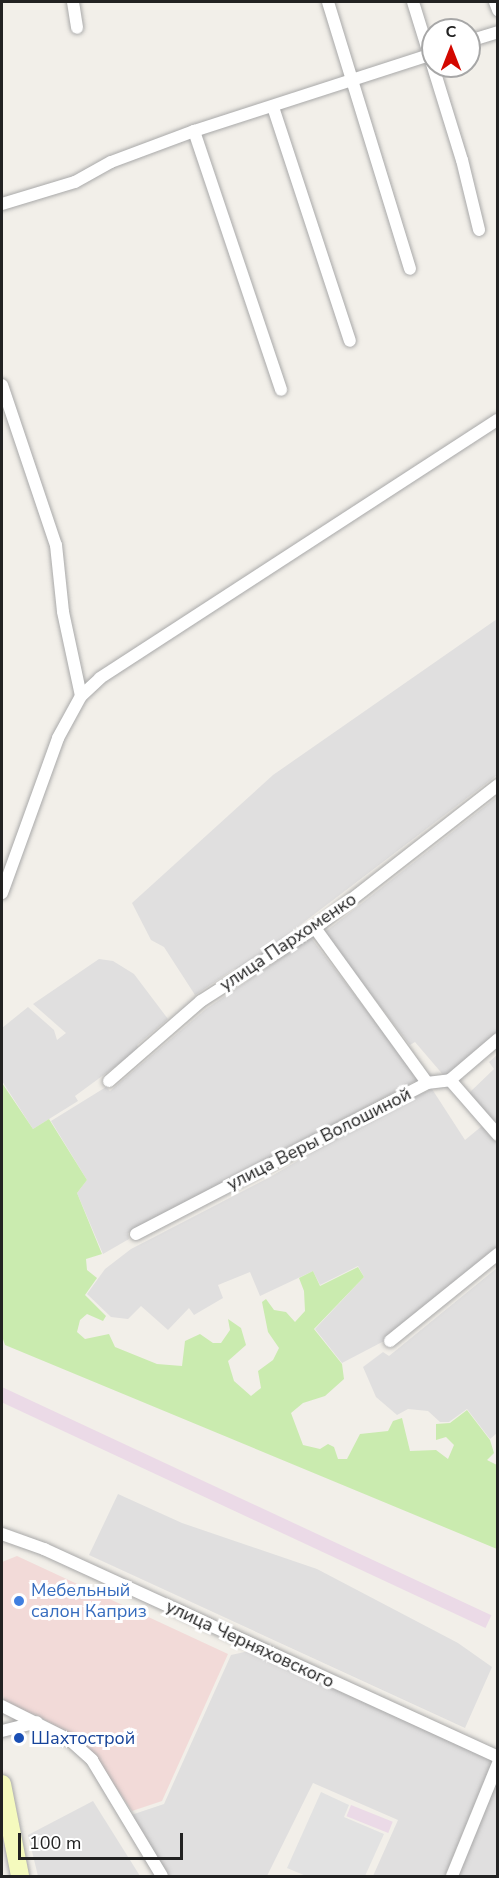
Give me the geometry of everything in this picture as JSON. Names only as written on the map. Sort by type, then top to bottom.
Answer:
[{"type":"main road","points":[[2,1784],[20,1876]]},
{"type":"street","points":[[73,2],[77,28]]},
{"type":"street","points":[[328,2],[410,269]]},
{"type":"street","points":[[413,2],[421,26]]},
{"type":"street","points":[[495,2],[498,10]]},
{"type":"street","points":[[481,37],[498,32]]},
{"type":"street","points":[[2,204],[75,182],[111,162],[194,131],[421,58]]},
{"type":"street","points":[[438,78],[462,160],[478,230]]},
{"type":"street","points":[[273,107],[350,341]]},
{"type":"street","points":[[194,131],[281,390]]},
{"type":"street","points":[[2,386],[56,545],[63,612],[81,696]]},
{"type":"street","points":[[2,893],[57,738],[81,696],[123,662],[498,420]]},
{"type":"street","name":"улица Пархоменко","points":[[109,1081],[201,1001],[315,928],[498,785]]},
{"type":"street","points":[[315,928],[427,1083]]},
{"type":"street","points":[[498,1039],[450,1080],[498,1135]]},
{"type":"street","name":"улица Веры Волошиной","points":[[136,1234],[427,1083],[450,1080]]},
{"type":"street","points":[[390,1341],[498,1254]]},
{"type":"street","name":"улица Черняховского","points":[[2,1534],[44,1548],[498,1757]]},
{"type":"street","points":[[2,1706],[70,1740],[92,1760],[162,1876]]},
{"type":"street","points":[[2,1731],[37,1722]]},
{"type":"street","points":[[452,1876],[498,1763]]},
{"type":"shaded area","points":[[497,619],[497,775],[240,971],[234,969],[195,995],[164,947],[151,940],[132,903],[273,775]]},
{"type":"shaded area","points":[[497,797],[497,1033],[445,1077],[415,1042],[410,1045],[324,933]]},
{"type":"shaded area","points":[[311,938],[419,1079],[128,1233],[129,1239],[103,1254],[77,1193],[87,1180],[51,1121],[106,1087],[110,1091],[206,1009]]},
{"type":"shaded area","points":[[99,959],[113,961],[134,974],[168,1019],[137,1045],[139,1049],[75,1096],[78,1101],[33,1129],[2,1081],[2,1028],[28,1007],[54,1030],[57,1040],[66,1033],[33,1004]]},
{"type":"shaded area","points":[[497,1055],[497,1126],[469,1093],[494,1069],[489,1062]]},
{"type":"shaded area","points":[[432,1089],[465,1140],[482,1126],[497,1143],[497,1250],[386,1340],[342,1363],[315,1329],[364,1277],[358,1266],[320,1285],[313,1271],[260,1296],[250,1272],[218,1285],[223,1298],[194,1315],[189,1308],[168,1330],[141,1306],[128,1319],[111,1317],[87,1294],[105,1269],[131,1249],[270,1177],[387,1109]]},
{"type":"shaded area","points":[[497,1268],[497,1433],[490,1439],[467,1409],[449,1422],[440,1422],[428,1411],[408,1409],[397,1415],[376,1397],[363,1367],[383,1352],[389,1356]]},
{"type":"shaded area","points":[[2,1387],[491,1615],[485,1628],[2,1402]]},
{"type":"shaded area","points":[[118,1494],[182,1523],[317,1569],[458,1643],[492,1667],[465,1728],[89,1555]]},
{"type":"shaded area","points":[[17,1556],[228,1654],[162,1801],[132,1811],[96,1758],[74,1736],[36,1715],[5,1706],[2,1689],[2,1562]]},
{"type":"shaded area","points":[[249,1651],[493,1760],[445,1876],[373,1876],[398,1820],[313,1783],[267,1876],[169,1876],[131,1815],[164,1804],[231,1655]]},
{"type":"shaded area","points":[[497,1778],[497,1876],[457,1876]]},
{"type":"shaded area","points":[[321,1792],[349,1805],[344,1817],[384,1834],[365,1876],[306,1876],[287,1868]]},
{"type":"shaded area","points":[[93,1801],[140,1876],[38,1876],[28,1835]]},
{"type":"shaded area","points":[[351,1805],[393,1822],[388,1833],[347,1816]]},
{"type":"green space","points":[[2,1083],[33,1129],[49,1119],[87,1180],[77,1193],[102,1254],[86,1259],[87,1270],[97,1278],[85,1295],[106,1316],[103,1321],[87,1314],[80,1320],[77,1332],[85,1339],[109,1334],[115,1347],[157,1364],[182,1366],[185,1341],[200,1334],[213,1343],[221,1343],[230,1330],[228,1319],[241,1328],[246,1345],[228,1361],[234,1381],[251,1396],[261,1388],[258,1371],[273,1360],[279,1348],[268,1332],[262,1302],[266,1299],[274,1310],[286,1312],[295,1322],[305,1311],[304,1291],[299,1278],[313,1271],[320,1286],[358,1267],[364,1277],[314,1329],[342,1364],[344,1379],[325,1396],[303,1403],[291,1413],[303,1445],[320,1449],[328,1444],[334,1447],[338,1459],[347,1459],[360,1434],[388,1431],[393,1421],[402,1418],[410,1451],[436,1450],[448,1459],[454,1445],[446,1437],[436,1440],[436,1424],[450,1423],[467,1410],[490,1440],[494,1453],[487,1460],[497,1465],[497,1549],[5,1345],[2,1336]]},
{"type":"place","name":"Мебельный салон Каприз","points":[[19,1601]]},
{"type":"place","name":"Шахтострой","points":[[19,1738]]}]
